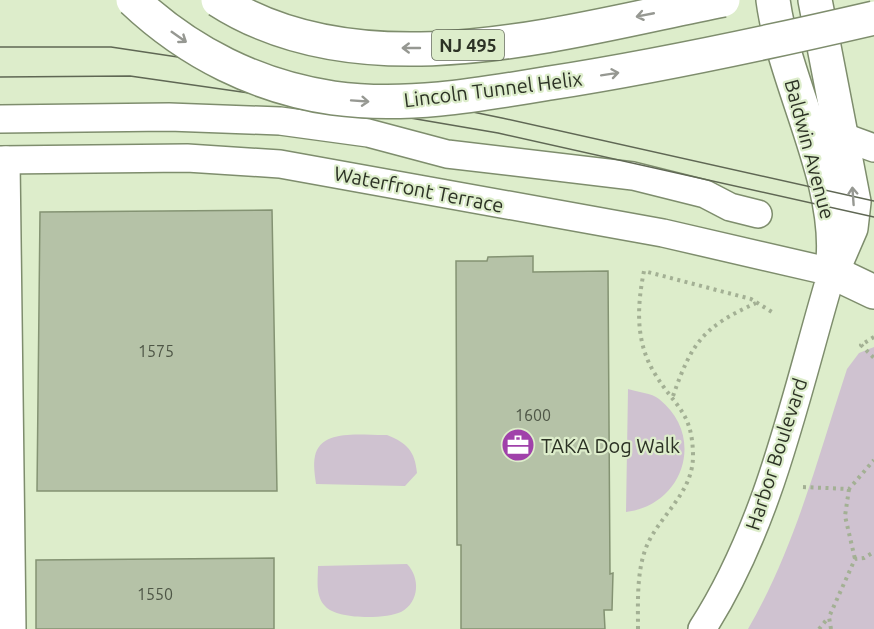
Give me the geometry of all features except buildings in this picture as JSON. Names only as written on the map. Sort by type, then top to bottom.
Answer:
[{"type":"main road","name":"Lincoln Tunnel Helix","points":[[133,0],[196,50],[243,73],[307,94],[363,102],[428,100],[623,72],[874,18]]},
{"type":"main road","name":"NJ 495","points":[[218,0],[265,24],[308,39],[365,48],[430,48],[532,37],[723,0]]},
{"type":"main road","name":"Baldwin Avenue","points":[[773,0],[789,69],[824,186],[832,234],[832,272]]},
{"type":"main road","name":"Baldwin Avenue","points":[[815,0],[859,152],[853,188],[853,219],[832,272]]},
{"type":"main road","points":[[832,272],[874,271]]},
{"type":"main road","points":[[832,272],[874,292]]},
{"type":"street","points":[[0,119],[169,117],[280,121],[368,133],[447,154],[633,176],[705,194],[730,207],[758,214]]},
{"type":"street","name":"Waterfront Terrace","points":[[3,160],[187,158],[280,164],[663,233],[832,272]]},
{"type":"street","points":[[3,160],[6,525],[12,629]]},
{"type":"street","name":"Harbor Boulevard","points":[[702,629],[734,573],[764,501],[832,272]]},
{"type":"path","points":[[638,629],[641,567],[650,540],[689,481],[693,459],[693,434],[685,414],[654,373],[643,345],[638,318],[644,272],[756,302],[771,312]]},
{"type":"path","points":[[673,396],[697,341],[712,326],[756,302]]},
{"type":"path","points":[[874,337],[861,345],[874,358]]},
{"type":"path","points":[[819,629],[829,618],[855,559],[845,516],[849,489],[874,460]]},
{"type":"path","points":[[802,488],[849,489]]},
{"type":"path","points":[[855,559],[864,558],[874,552]]},
{"type":"path","points":[[829,618],[831,629]]},
{"type":"shaded area","points":[[874,347],[874,629],[748,629],[765,598],[792,534],[847,369],[859,353]]},
{"type":"shaded area","points":[[628,389],[659,399],[673,414],[682,431],[685,449],[682,467],[674,483],[662,497],[646,507],[626,512]]},
{"type":"shaded area","points":[[345,435],[387,435],[400,441],[412,453],[417,473],[405,486],[316,484],[315,456],[319,447],[326,441]]},
{"type":"shaded area","points":[[407,564],[414,576],[416,589],[412,602],[401,612],[374,617],[350,616],[331,611],[322,602],[318,587],[318,566]]},
{"type":"tram line","points":[[0,47],[111,47],[278,72],[502,118],[874,201]]},
{"type":"tram line","points":[[0,77],[130,76],[346,107],[498,133],[874,217]]},
{"type":"place","name":"TAKA Dog Walk","points":[[518,445]]}]
